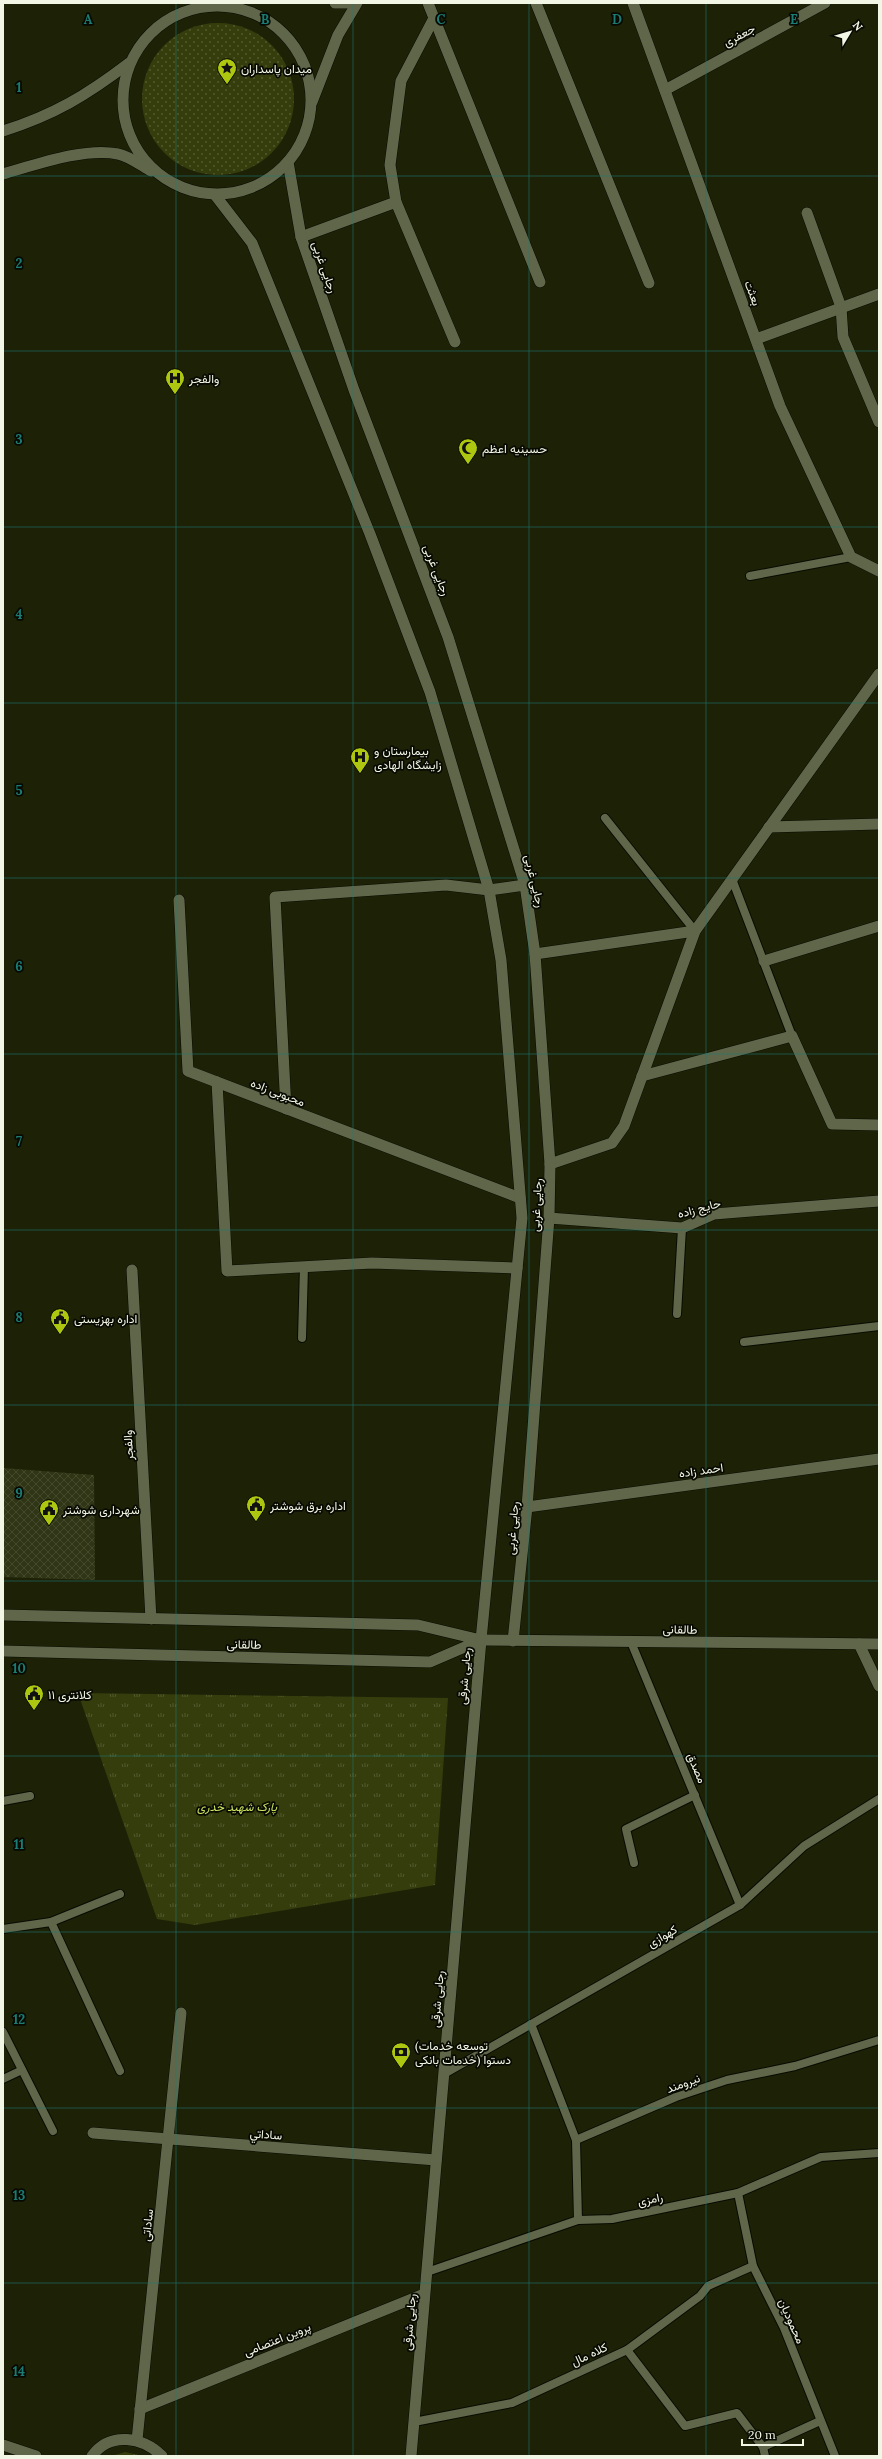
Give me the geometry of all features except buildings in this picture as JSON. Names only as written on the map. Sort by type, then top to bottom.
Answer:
[{"type":"street","points":[[335,3],[351,3]]},
{"type":"street","points":[[3,174],[53,160],[84,154],[119,154],[167,180],[190,190],[215,195],[236,193],[257,186],[276,174],[294,155],[306,131],[311,105],[338,36],[357,3]]},
{"type":"street","points":[[428,3],[540,282]]},
{"type":"street","points":[[536,3],[649,283]]},
{"type":"street","name":"بعثت","points":[[633,3],[780,406],[851,557]]},
{"type":"street","name":"جعفری","points":[[665,90],[825,3]]},
{"type":"street","points":[[167,180],[146,163],[129,135],[123,116],[123,89],[129,63],[146,36],[172,16],[206,4],[231,6],[257,14],[280,30],[298,52],[309,77],[311,105]]},
{"type":"street","points":[[434,18],[401,81],[390,164],[396,202],[455,342]]},
{"type":"street","points":[[3,131],[62,109],[97,88],[129,63]]},
{"type":"street","name":"رجایی غربی","points":[[288,162],[301,237],[354,390],[448,637],[525,885],[535,954],[550,1164],[549,1218],[527,1507],[512,1641]]},
{"type":"street","name":"رجایی غربی","points":[[215,195],[252,243],[370,534],[430,692],[489,890],[501,960],[522,1218],[481,1640]]},
{"type":"street","points":[[301,237],[396,202]]},
{"type":"street","points":[[806,213],[841,307],[843,337],[879,422]]},
{"type":"street","points":[[756,339],[879,294]]},
{"type":"street","points":[[851,557],[879,571]]},
{"type":"street","points":[[550,1164],[612,1143],[624,1126],[695,931],[879,674]]},
{"type":"street","points":[[769,827],[879,824]]},
{"type":"street","points":[[286,1109],[275,897],[446,885],[489,890],[525,885]]},
{"type":"street","name":"محبوبی زاده","points":[[179,900],[188,1071],[520,1198]]},
{"type":"street","points":[[764,961],[879,926]]},
{"type":"street","points":[[535,954],[695,931]]},
{"type":"street","points":[[642,1076],[792,1036],[832,1124],[879,1125]]},
{"type":"street","points":[[217,1082],[227,1271],[372,1263],[517,1268]]},
{"type":"street","name":"حایج زاده","points":[[549,1218],[682,1228],[714,1214],[879,1201]]},
{"type":"street","name":"والفجر","points":[[132,1270],[151,1619]]},
{"type":"street","name":"احمد زاده","points":[[527,1507],[879,1459]]},
{"type":"street","name":"طالقانی","points":[[3,1615],[418,1625],[481,1640],[879,1644]]},
{"type":"street","name":"طالقانی","points":[[3,1652],[430,1662],[481,1640]]},
{"type":"street","name":"رجایی شرقی","points":[[411,2456],[481,1640]]},
{"type":"street","points":[[859,1644],[879,1686]]},
{"type":"street","name":"ساداتی","points":[[137,2440],[170,2139],[181,2013]]},
{"type":"street","name":"ساداتي","points":[[93,2133],[436,2160]]},
{"type":"street","name":"پروین اعتصامی","points":[[140,2409],[424,2294]]},
{"type":"street","points":[[92,2456],[107,2443],[122,2439],[137,2440],[151,2446],[162,2456]]},
{"type":"street","points":[[3,2444],[36,2456]]},
{"type":"lane","points":[[750,576],[851,557]]},
{"type":"lane","points":[[605,818],[695,931]]},
{"type":"lane","points":[[732,879],[792,1036]]},
{"type":"lane","points":[[677,1314],[682,1228]]},
{"type":"lane","points":[[302,1338],[304,1266]]},
{"type":"lane","points":[[744,1342],[879,1326]]},
{"type":"lane","name":"مصدق","points":[[630,1642],[740,1905]]},
{"type":"lane","points":[[634,1864],[626,1829],[695,1795]]},
{"type":"lane","points":[[3,1801],[30,1796]]},
{"type":"lane","name":"کهوازی","points":[[444,2074],[740,1905],[804,1846],[879,1799]]},
{"type":"lane","points":[[3,1928],[51,1922],[120,1894]]},
{"type":"lane","points":[[51,1922],[120,2071]]},
{"type":"lane","points":[[531,2024],[576,2140],[578,2220]]},
{"type":"lane","points":[[3,2032],[53,2131]]},
{"type":"lane","name":"نیرومند","points":[[576,2140],[676,2097],[727,2080],[801,2065],[879,2040]]},
{"type":"lane","points":[[3,2079],[22,2070]]},
{"type":"lane","name":"رامزی","points":[[427,2272],[578,2220],[612,2219],[738,2193],[822,2157],[879,2154]]},
{"type":"lane","name":"محمودیان","points":[[738,2193],[753,2266],[784,2328],[835,2456]]},
{"type":"lane","name":"کلاه مال","points":[[414,2422],[512,2403],[627,2350],[700,2296],[708,2286],[753,2266]]},
{"type":"lane","points":[[627,2350],[685,2426],[737,2413],[763,2447],[765,2456]]},
{"type":"lane","points":[[763,2447],[820,2421]]},
{"type":"green space","points":[[211,23],[225,23],[240,26],[254,32],[272,45],[285,63],[291,77],[294,99],[291,121],[285,135],[272,153],[254,166],[240,172],[225,175],[211,175],[196,172],[182,166],[170,158],[159,147],[151,135],[145,121],[142,106],[142,92],[145,77],[151,63],[159,51],[170,40],[182,32],[196,26]]},
{"type":"green space","name":"پارک شهید خدری","points":[[78,1693],[448,1698],[435,1885],[195,1925],[157,1919]]},
{"type":"green space","points":[[125,2452],[143,2456],[112,2456]]},
{"type":"place","name":"میدان پاسداران","points":[[227,85]]},
{"type":"place","name":"والفجر","points":[[175,395]]},
{"type":"place","name":"حسینیه اعظم","points":[[468,465]]},
{"type":"place","name":"بیمارستان و زایشگاه الهادی","points":[[360,774]]},
{"type":"place","name":"اداره بهزیستی","points":[[60,1335]]},
{"type":"place","name":"اداره برق شوشتر","points":[[256,1522]]},
{"type":"place","name":"شهرداری شوشتر","points":[[49,1526]]},
{"type":"place","name":"کلانتری ۱۱","points":[[34,1711]]},
{"type":"place","name":"(توسعه خدمات دستوا (خدمات بانکی","points":[[401,2069]]}]
